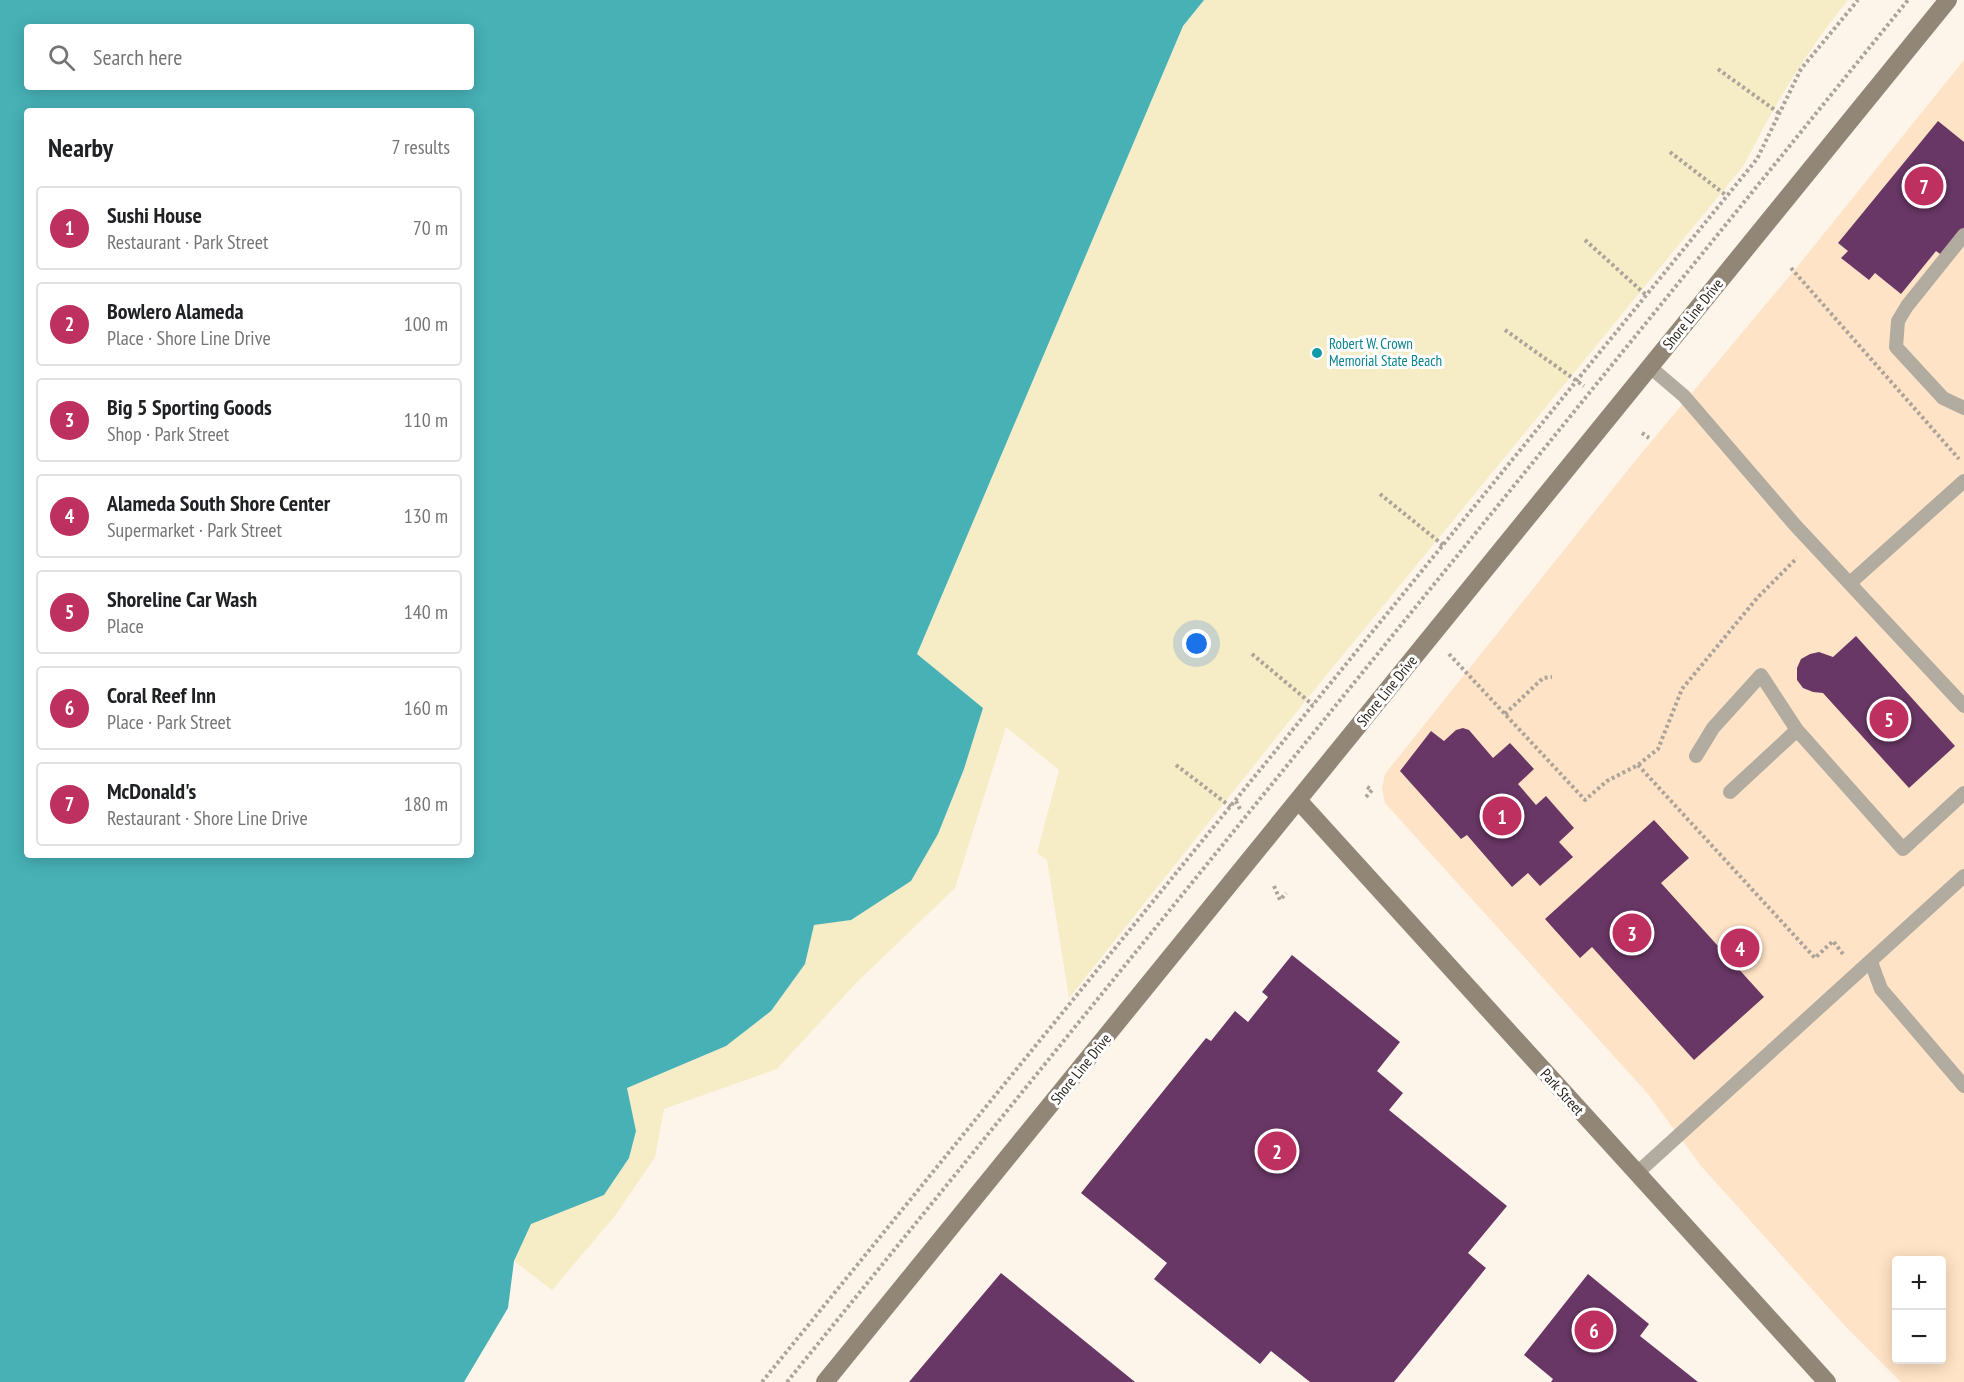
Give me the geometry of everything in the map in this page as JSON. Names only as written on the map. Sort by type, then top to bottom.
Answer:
[{"type":"street","name":"Shore Line Drive","points":[[825,1382],[1948,0]]},
{"type":"street","name":"Park Street","points":[[1298,800],[1827,1382]]},
{"type":"lane","points":[[1964,235],[1907,306],[1899,321],[1896,347],[1943,398],[1964,408]]},
{"type":"lane","points":[[1650,367],[1684,396],[1812,542],[1964,706]]},
{"type":"lane","points":[[1850,584],[1964,481]]},
{"type":"lane","points":[[1696,756],[1713,728],[1761,675],[1797,730],[1903,849],[1964,793]]},
{"type":"lane","points":[[1730,792],[1797,730]]},
{"type":"lane","points":[[1636,1174],[1964,876]]},
{"type":"lane","points":[[1871,962],[1881,989],[1964,1086]]},
{"type":"path","points":[[762,1382],[1757,159],[1801,69],[1858,0]]},
{"type":"path","name":"Shore Line Drive","points":[[787,1382],[1908,0]]},
{"type":"path","points":[[1718,69],[1779,113]]},
{"type":"path","points":[[1670,152],[1727,196]]},
{"type":"path","points":[[1584,240],[1646,295]]},
{"type":"path","points":[[1791,268],[1957,458],[1964,460]]},
{"type":"path","points":[[1505,330],[1584,386]]},
{"type":"path","points":[[1642,433],[1649,438]]},
{"type":"path","points":[[1380,494],[1443,545]]},
{"type":"path","points":[[1432,636],[1585,800],[1607,781],[1638,765],[1658,749],[1682,689],[1758,597],[1812,542]]},
{"type":"path","points":[[1252,654],[1313,705]]},
{"type":"path","points":[[1505,714],[1543,678],[1552,677]]},
{"type":"path","points":[[1292,732],[1298,736]]},
{"type":"path","points":[[1176,765],[1231,807]]},
{"type":"path","points":[[1638,765],[1815,958],[1833,941],[1842,952],[1851,978]]},
{"type":"path","points":[[1366,797],[1372,790],[1367,786]]},
{"type":"path","points":[[1236,801],[1240,809]]},
{"type":"path","points":[[1274,886],[1280,900],[1287,893]]},
{"type":"shaded area","points":[[1964,60],[1964,1382],[1901,1382],[1845,1326],[1701,1166],[1648,1094],[1385,803],[1382,789],[1385,774],[1635,461],[1797,267]]},
{"type":"sand","name":"Robert W. Crown Memorial State Beach","points":[[1204,0],[1848,0],[1792,80],[1744,165],[1306,700],[1069,998],[1047,860],[1037,853],[1059,770],[1006,727],[955,888],[856,983],[777,1069],[664,1109],[655,1157],[614,1217],[552,1290],[514,1261],[531,1223],[604,1195],[629,1158],[636,1131],[627,1088],[726,1046],[771,1011],[805,964],[814,925],[851,920],[938,834],[964,769],[983,708],[917,654],[1183,26]]},
{"type":"water","points":[[0,0],[1204,0],[1183,26],[917,654],[983,708],[964,769],[938,834],[911,881],[851,920],[814,925],[805,964],[771,1011],[726,1046],[627,1088],[636,1131],[629,1158],[604,1195],[531,1224],[514,1261],[508,1308],[464,1382],[0,1382]]},
{"type":"building","points":[[1938,121],[1964,142],[1964,230],[1943,256],[1936,251],[1901,294],[1875,273],[1869,280],[1841,258],[1848,251],[1838,243]]},
{"type":"building","points":[[1856,636],[1955,746],[1909,788],[1823,693],[1803,688],[1797,680],[1797,668],[1801,659],[1819,652],[1833,657]]},
{"type":"building","points":[[1463,728],[1469,730],[1493,758],[1510,743],[1534,769],[1518,784],[1536,805],[1546,796],[1574,828],[1559,842],[1573,857],[1540,886],[1528,873],[1512,887],[1467,835],[1461,839],[1400,771],[1431,731],[1444,741],[1456,730]]},
{"type":"building","points":[[1654,820],[1689,858],[1661,883],[1764,997],[1694,1060],[1592,947],[1580,958],[1545,919]]},
{"type":"building","points":[[1292,955],[1400,1042],[1377,1071],[1403,1093],[1389,1110],[1507,1206],[1468,1253],[1486,1268],[1394,1382],[1310,1382],[1271,1351],[1260,1364],[1154,1279],[1167,1263],[1081,1193],[1206,1038],[1211,1041],[1235,1011],[1248,1022],[1268,997],[1262,992]]},
{"type":"building","points":[[1001,1273],[1135,1382],[909,1382]]},
{"type":"building","points":[[1588,1274],[1649,1324],[1640,1336],[1698,1382],[1551,1382],[1553,1379],[1524,1355]]},
{"type":"place","name":"McDonald's","points":[[1924,186]]},
{"type":"place","name":"Robert W. Crown Memorial State Beach","points":[[1317,353]]},
{"type":"place","name":"Shoreline Car Wash","points":[[1889,719]]},
{"type":"place","name":"Sushi House","points":[[1502,816]]},
{"type":"place","name":"Big 5 Sporting Goods","points":[[1632,933]]},
{"type":"place","name":"Alameda South Shore Center","points":[[1740,948]]},
{"type":"place","name":"Bowlero Alameda","points":[[1277,1151]]},
{"type":"place","name":"Coral Reef Inn","points":[[1594,1330]]}]
